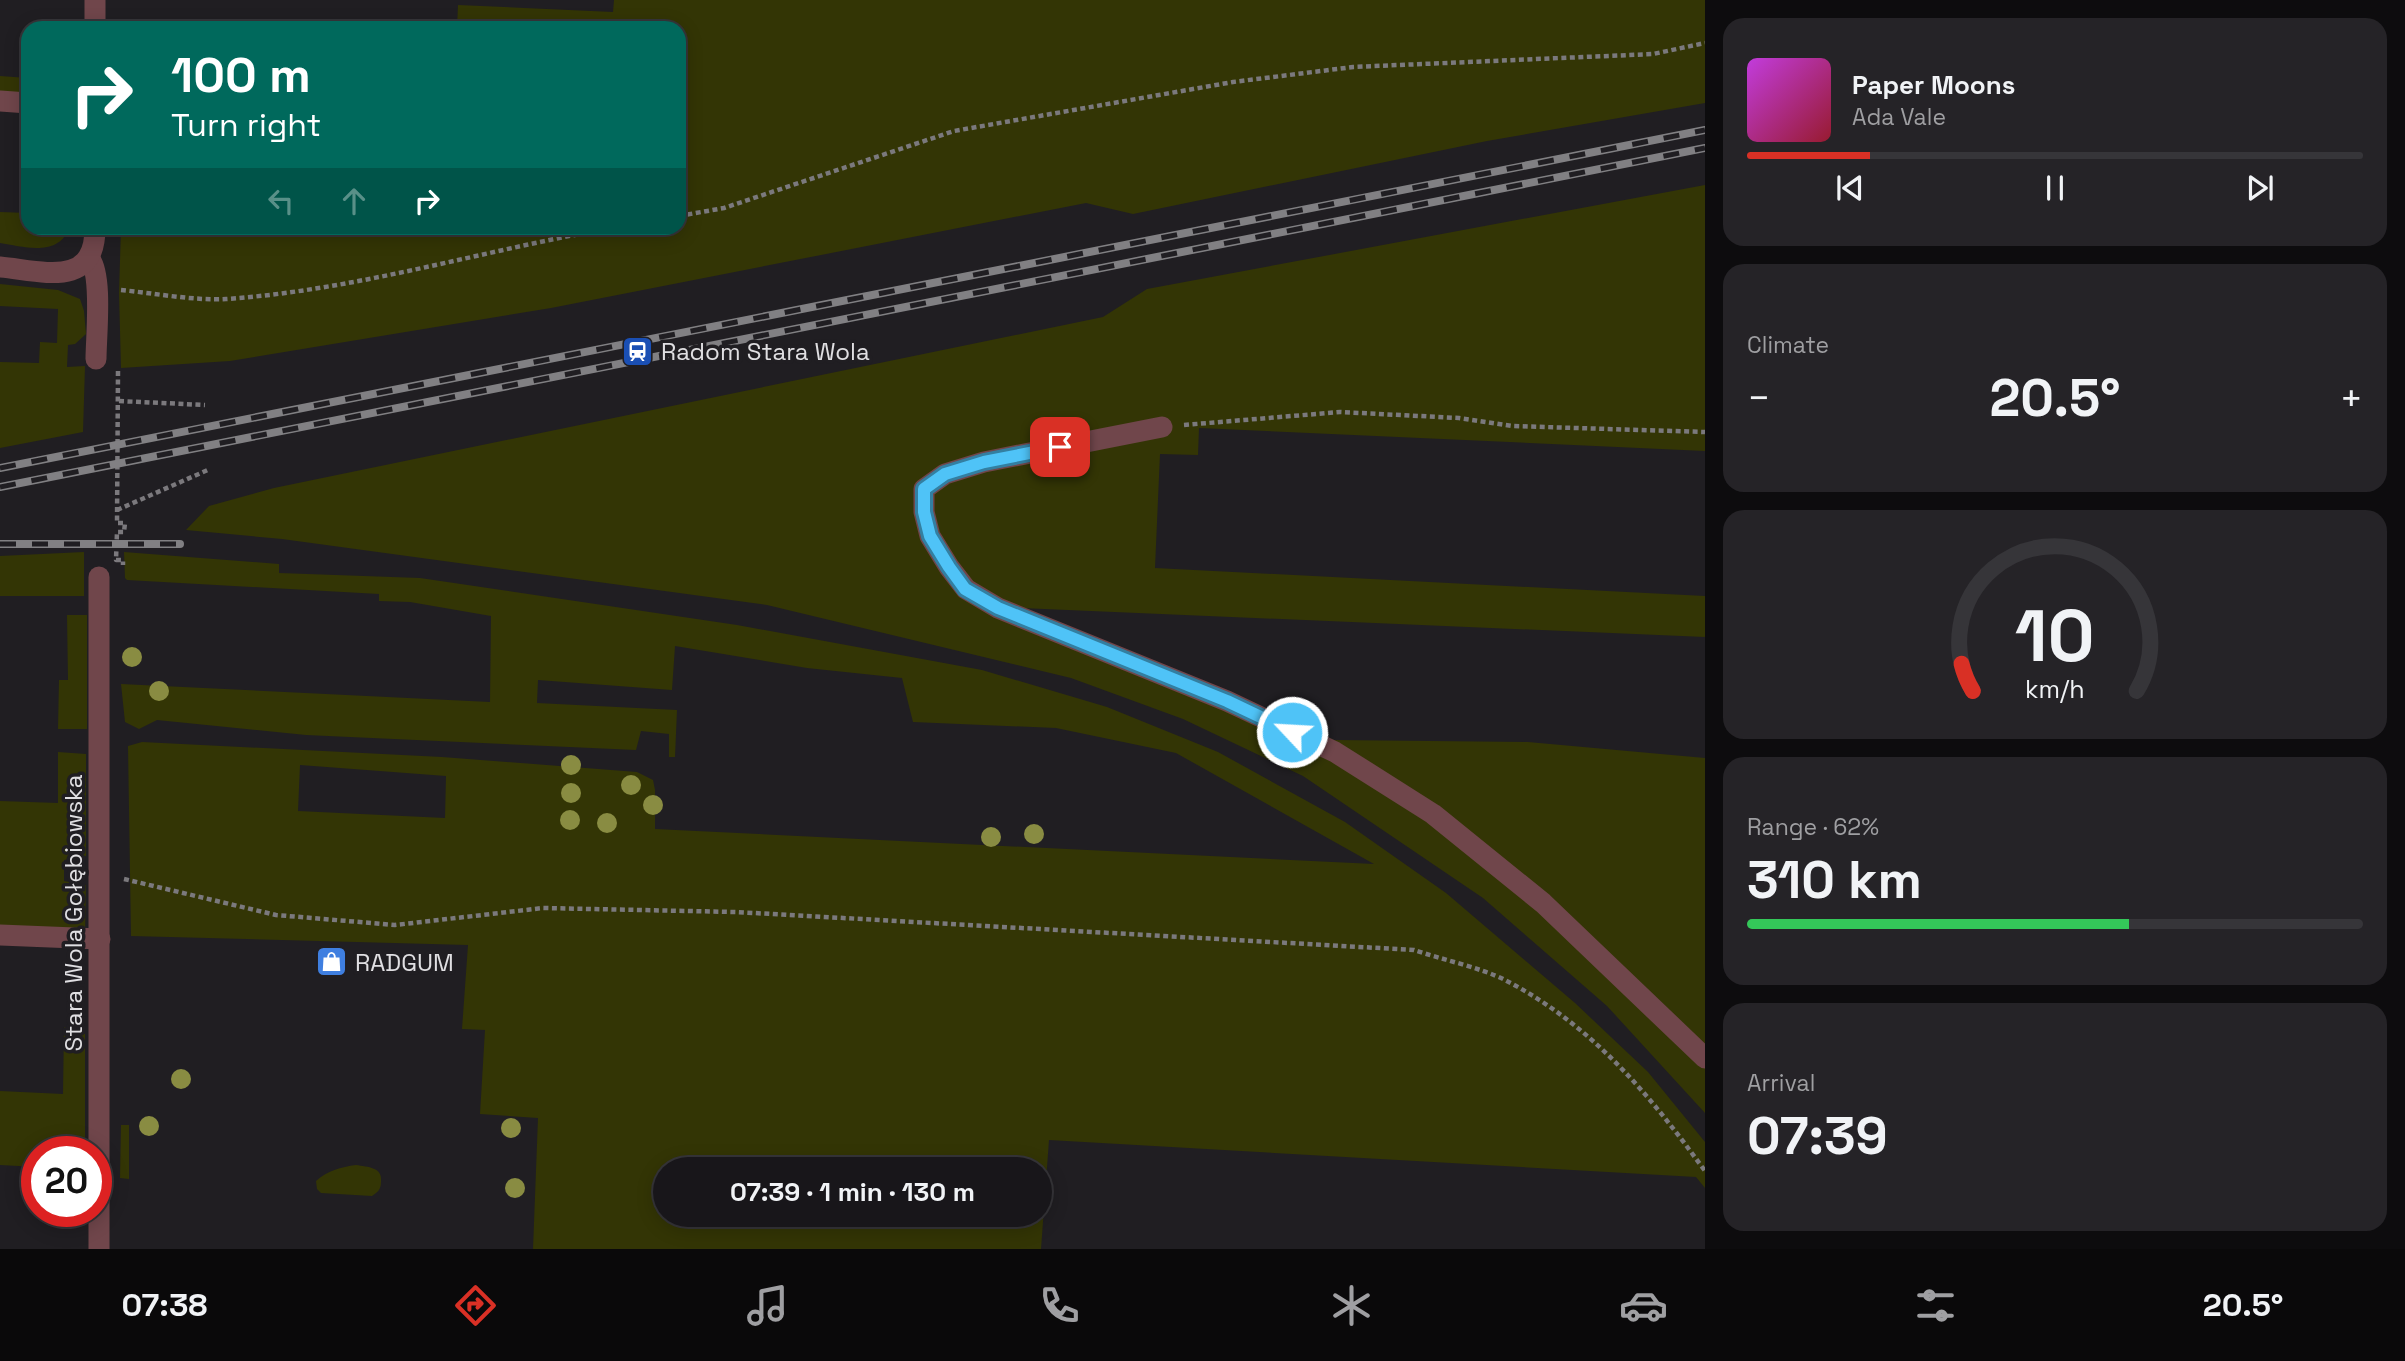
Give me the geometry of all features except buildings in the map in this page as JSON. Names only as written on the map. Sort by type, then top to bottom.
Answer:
[{"type":"street","points":[[94,0],[95,21]]},
{"type":"street","points":[[0,101],[21,102]]},
{"type":"street","points":[[0,267],[61,273],[74,270],[89,258],[94,235]]},
{"type":"street","points":[[89,258],[95,264],[96,278],[96,359]]},
{"type":"street","points":[[1163,427],[984,462],[945,474],[924,489],[924,512],[930,536],[965,589],[998,608],[1227,701],[1335,752],[1433,814],[1543,903],[1705,1058]]},
{"type":"street","name":"Stara Wola Gołębiowska","points":[[99,577],[99,1249]]},
{"type":"street","points":[[0,934],[100,939]]},
{"type":"path","points":[[686,215],[724,208],[954,131],[1233,82],[1353,67],[1653,54],[1705,43]]},
{"type":"path","points":[[115,290],[223,299],[314,290],[457,262],[573,235]]},
{"type":"path","points":[[118,401],[205,405]]},
{"type":"path","points":[[1163,427],[1340,412],[1459,418],[1513,426],[1705,432]]},
{"type":"path","points":[[117,510],[210,469]]},
{"type":"path","points":[[100,873],[276,915],[395,925],[543,908],[736,912],[1414,950],[1504,979],[1581,1028],[1618,1063],[1670,1123],[1705,1171]]},
{"type":"shaded area","points":[[614,0],[1705,0],[1705,103],[1487,141],[1133,214],[1086,203],[551,308],[230,361],[121,368],[121,235],[686,235],[686,21],[457,21],[458,5],[613,12]]},
{"type":"shaded area","points":[[0,76],[21,78],[21,98],[0,97]]},
{"type":"shaded area","points":[[1705,185],[1705,451],[1199,428],[1198,455],[1160,454],[1155,568],[1705,596],[1705,637],[1021,608],[1334,740],[1528,742],[1705,758],[1705,1113],[1607,1006],[1483,898],[1303,776],[1183,719],[1071,678],[767,605],[282,539],[186,530],[209,506],[274,488],[1103,317],[1147,289]]},
{"type":"shaded area","points":[[0,212],[21,213],[21,235],[65,235],[49,247],[30,248],[0,243]]},
{"type":"shaded area","points":[[0,284],[58,290],[80,299],[86,334],[75,344],[68,345],[67,367],[85,366],[83,432],[0,448],[0,362],[39,363],[40,342],[57,343],[58,309],[0,306]]},
{"type":"shaded area","points":[[84,552],[84,596],[0,596],[0,556]]},
{"type":"shaded area","points":[[124,552],[279,564],[279,573],[420,578],[737,625],[982,670],[1107,707],[1218,752],[1345,822],[1446,893],[1575,1003],[1648,1072],[1705,1142],[1705,1188],[1696,1177],[1049,1140],[1048,1157],[653,1157],[653,1227],[1043,1227],[1041,1249],[533,1249],[538,1118],[480,1114],[485,1030],[462,1029],[468,945],[131,936],[128,746],[142,742],[442,757],[637,772],[653,780],[655,829],[1374,864],[1176,753],[1056,728],[913,722],[902,678],[807,668],[675,646],[672,690],[538,680],[537,703],[677,710],[675,757],[669,757],[669,734],[641,731],[636,750],[306,735],[157,720],[139,729],[125,722],[121,684],[490,702],[491,616],[410,602],[379,601],[379,594],[127,580]],"holes":[[[300,765],[446,776],[445,818],[298,811]]]},
{"type":"shaded area","points":[[67,615],[87,615],[87,729],[58,729],[59,680],[68,680]]},
{"type":"shaded area","points":[[58,752],[86,754],[86,856],[64,860],[64,881],[86,885],[85,933],[0,942],[0,801],[58,803]]},
{"type":"shaded area","points":[[64,1027],[85,1034],[85,1136],[21,1136],[21,1166],[0,1165],[0,1091],[63,1094]]},
{"type":"shaded area","points":[[121,1125],[129,1125],[129,1179],[120,1178]]},
{"type":"shaded area","points":[[356,1165],[380,1173],[380,1187],[372,1196],[321,1193],[317,1189],[316,1181],[325,1175]]},
{"type":"railway","points":[[0,468],[1705,130]]},
{"type":"railway","points":[[0,487],[1705,148]]},
{"type":"railway","points":[[0,544],[180,544]]},
{"type":"place","name":"Radom Stara Wola","points":[[638,351]]},
{"type":"place","name":"RADGUM","points":[[332,962]]},
{"type":"route","points":[[1060,447],[984,462],[945,474],[924,489],[924,512],[930,536],[965,589],[998,608],[1227,701],[1292,732]]}]
